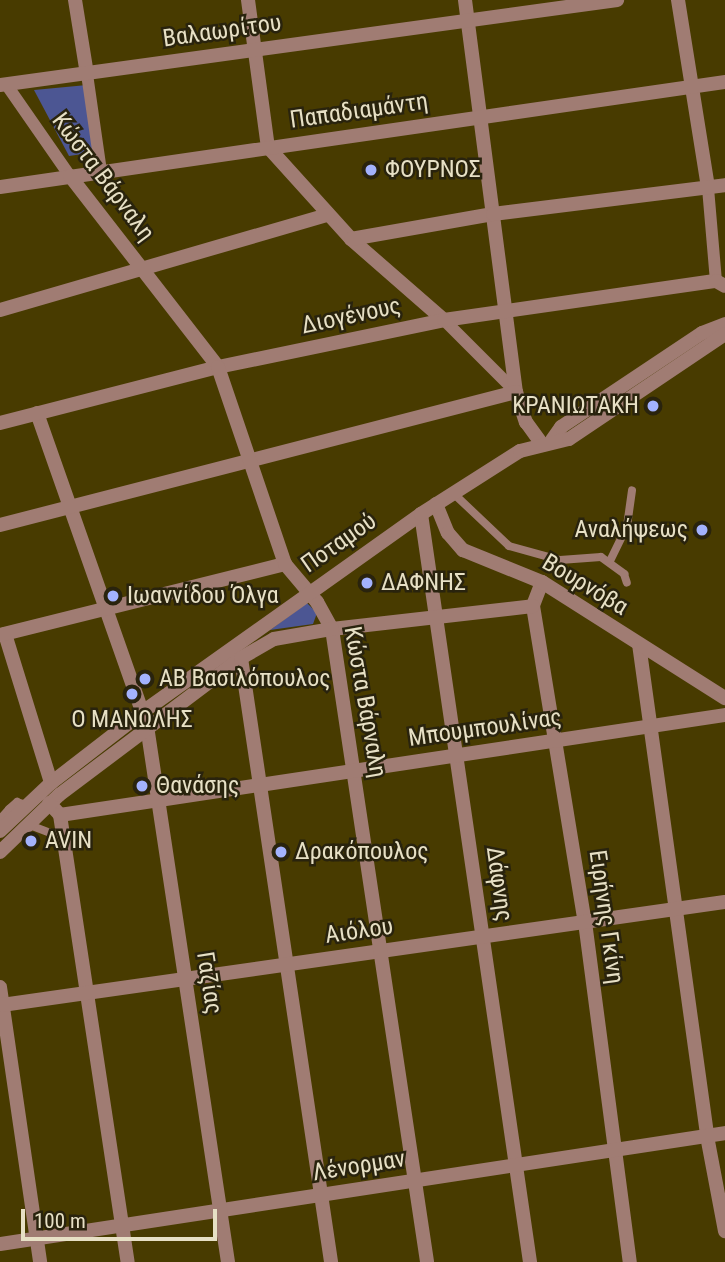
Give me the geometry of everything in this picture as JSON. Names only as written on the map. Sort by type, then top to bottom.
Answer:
[{"type":"street","points":[[75,0],[101,172]]},
{"type":"street","points":[[248,0],[268,147],[351,239],[444,320],[516,392]]},
{"type":"street","points":[[465,0],[516,392],[526,422],[546,441]]},
{"type":"street","name":"Βαλαωρίτου","points":[[2,82],[87,74],[617,0]]},
{"type":"street","points":[[678,0],[708,188],[720,284]]},
{"type":"street","name":"Κώστα Βάρναλη","points":[[2,82],[70,176],[218,367],[285,564],[309,592],[332,629],[427,1262]]},
{"type":"street","name":"Παπαδιαμάντη","points":[[0,187],[725,82]]},
{"type":"street","points":[[351,239],[493,214],[725,185]]},
{"type":"street","points":[[0,310],[327,215]]},
{"type":"street","name":"Διογένους","points":[[0,423],[218,367],[444,320],[720,284]]},
{"type":"street","name":"Ποταμού","points":[[1,830],[51,783],[144,711],[309,592],[453,493],[546,441],[561,427],[702,333],[725,324]]},
{"type":"street","name":"Ποταμού","points":[[546,441],[569,439],[725,334]]},
{"type":"street","points":[[0,525],[516,392]]},
{"type":"street","name":"Γαζίας","points":[[37,414],[144,711],[228,1262]]},
{"type":"street","name":"Βουρνόβα","points":[[436,504],[448,533],[463,550],[542,582],[725,698]]},
{"type":"street","name":"Δάφνης","points":[[421,514],[530,1262]]},
{"type":"street","points":[[51,783],[2,635],[285,564]]},
{"type":"street","name":"Ειρήνης Γκίνη","points":[[542,582],[533,606],[585,922],[630,1262]]},
{"type":"street","name":"Βουρνόβα","points":[[332,629],[533,606]]},
{"type":"street","points":[[0,852],[49,803],[147,726],[241,658],[274,639],[332,629]]},
{"type":"street","points":[[639,644],[707,1136],[725,1231]]},
{"type":"street","points":[[241,658],[331,1262]]},
{"type":"street","name":"Μπουμπουλίνας","points":[[60,815],[725,715]]},
{"type":"street","points":[[49,803],[60,815],[64,838],[128,1262]]},
{"type":"street","name":"Αιόλου","points":[[1,1005],[725,902]]},
{"type":"street","points":[[0,987],[40,1262]]},
{"type":"street","name":"Λένορμαν","points":[[0,1244],[725,1133]]},
{"type":"lane","points":[[610,561],[627,526],[632,490]]},
{"type":"lane","points":[[453,493],[509,546],[543,558],[601,557],[610,561],[627,583]]},
{"type":"lane","points":[[1,830],[1,818],[17,802],[26,805]]},
{"type":"lane","points":[[0,808],[11,808]]},
{"type":"lane","points":[[27,824],[64,838]]},
{"type":"shaded area","points":[[87,85],[96,152],[69,156],[34,90]]},
{"type":"shaded area","points":[[307,603],[317,613],[313,624],[270,630]]},
{"type":"place","name":"ΦΟΥΡΝΟΣ","points":[[371,170]]},
{"type":"place","name":"ΚΡΑΝΙΩΤΑΚΗ","points":[[653,406]]},
{"type":"place","name":"Αναλήψεως","points":[[702,530]]},
{"type":"place","name":"ΔΑΦΝΗΣ","points":[[367,583]]},
{"type":"place","name":"Ιωαννίδου Όλγα","points":[[113,596]]},
{"type":"place","name":"ΑΒ Βασιλόπουλος","points":[[145,679]]},
{"type":"place","name":"O ΜΑΝΩΛΗΣ","points":[[132,694]]},
{"type":"place","name":"Θανάσης","points":[[142,786]]},
{"type":"place","name":"AVIN","points":[[31,841]]},
{"type":"place","name":"Δρακόπουλος","points":[[281,852]]}]
